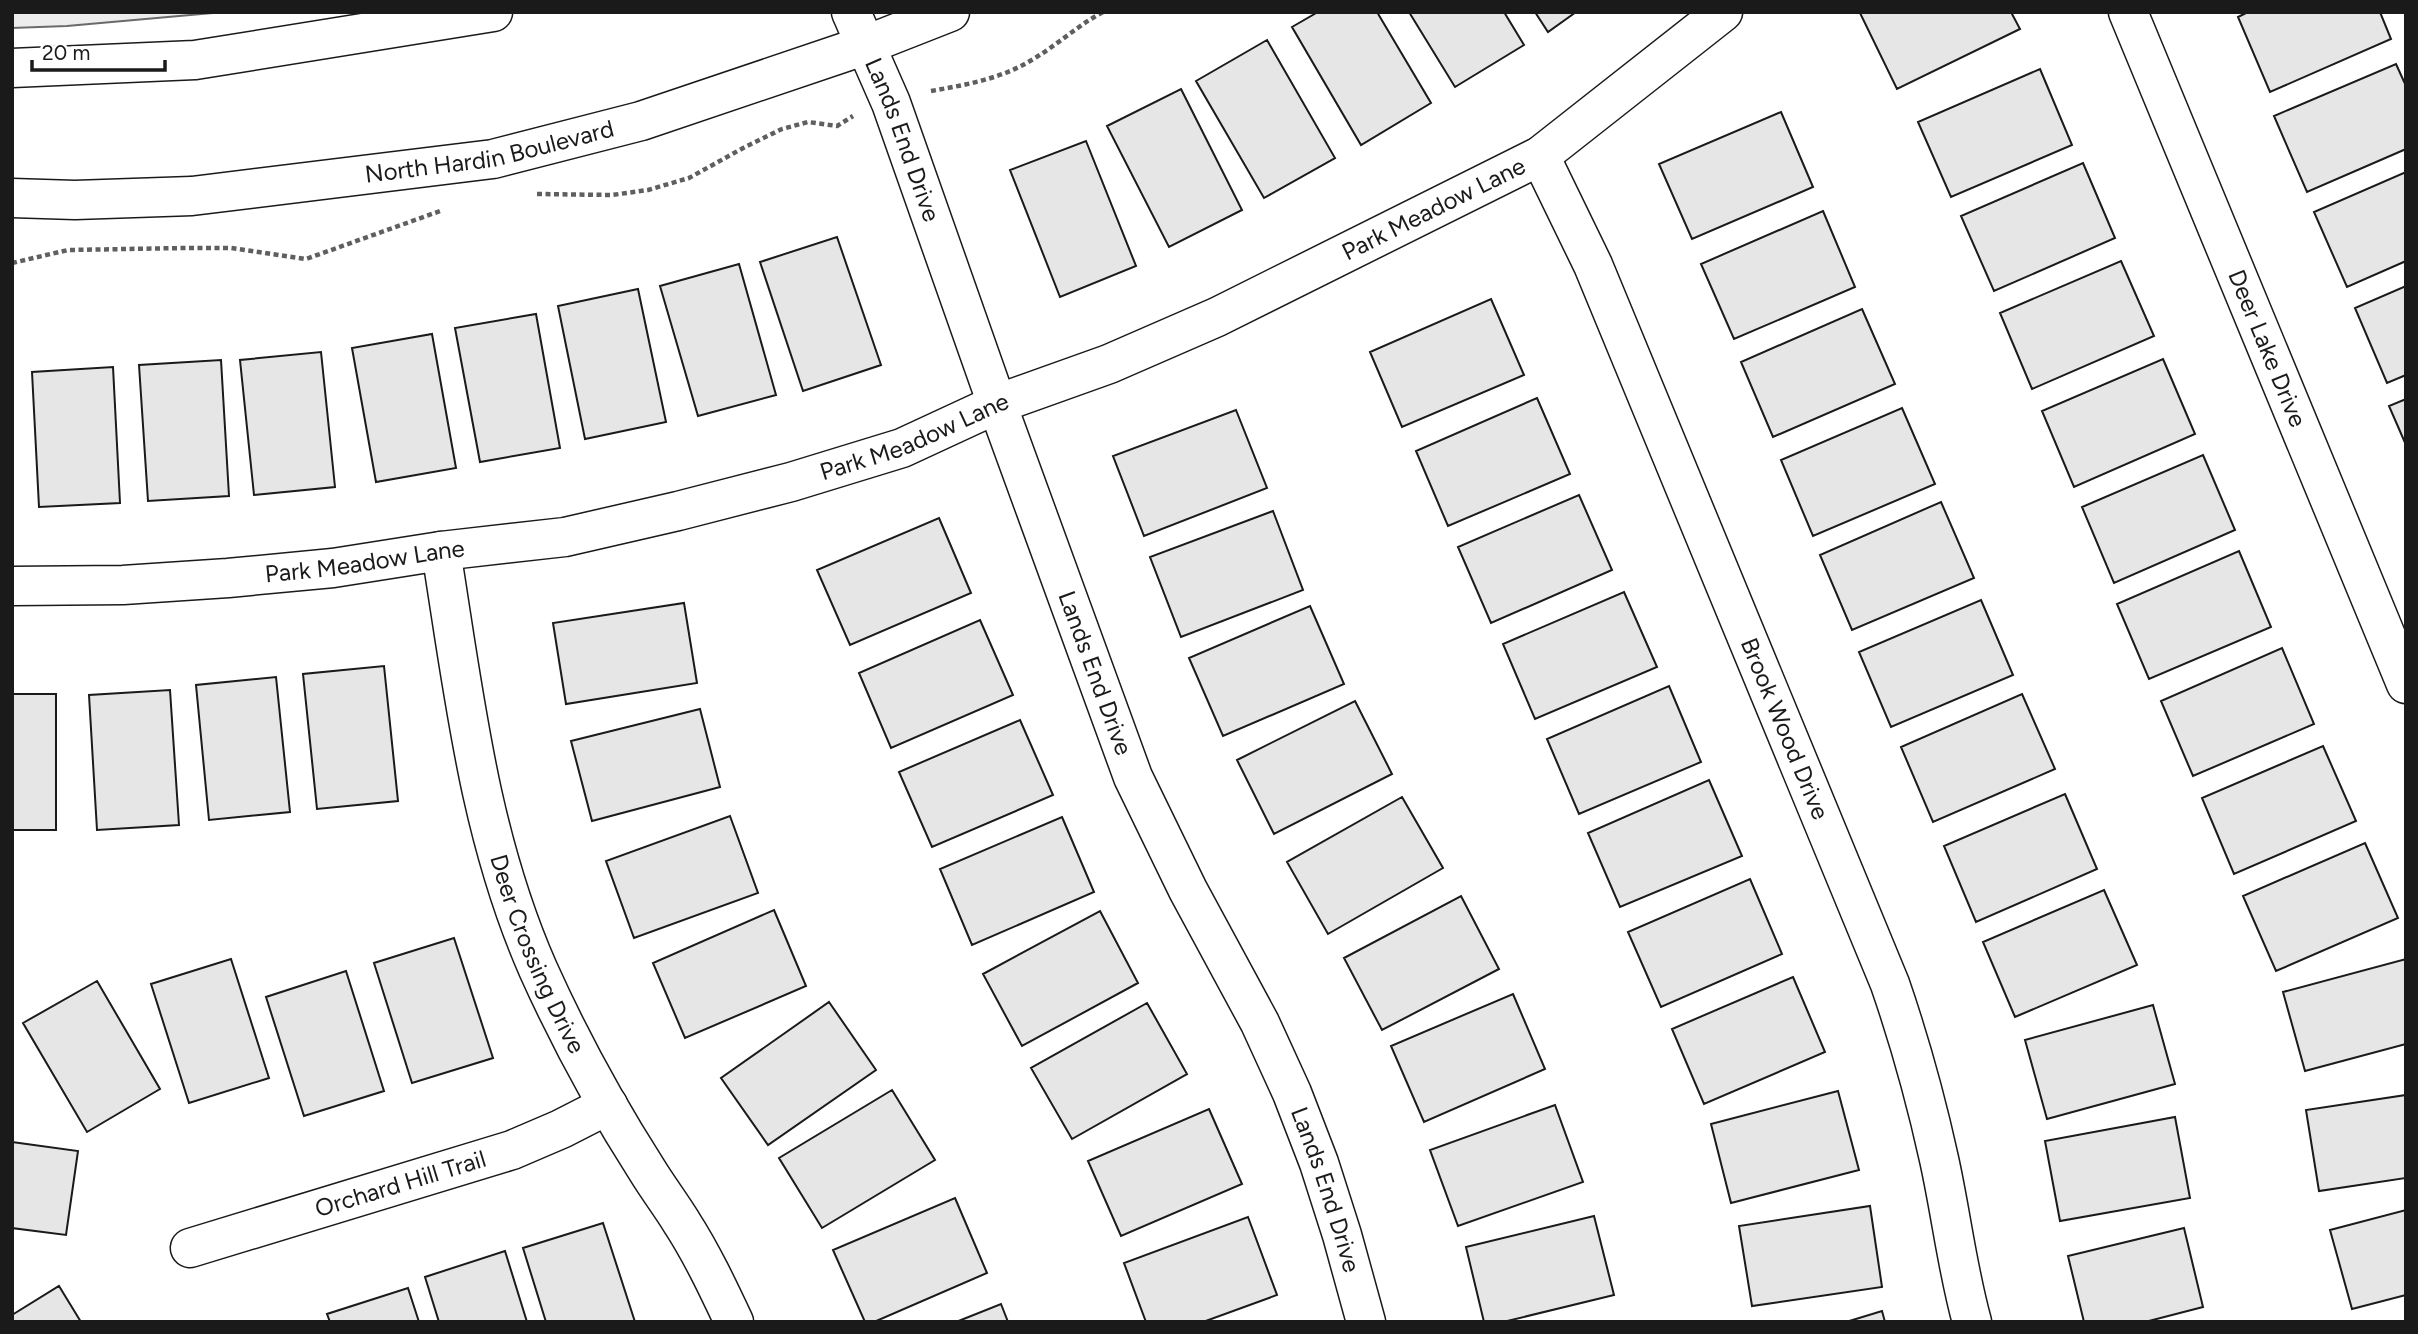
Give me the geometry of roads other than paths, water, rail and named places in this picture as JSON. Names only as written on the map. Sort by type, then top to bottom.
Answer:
[{"type":"street","points":[[12,68],[195,60],[493,12]]},
{"type":"street","name":"North Hardin Boulevard","points":[[12,198],[75,200],[191,196],[493,159],[641,121],[859,29],[950,12]]},
{"type":"street","name":"Park Meadow Lane","points":[[12,586],[123,585],[228,578],[333,568],[441,551],[565,537],[791,482],[902,448],[997,404],[1108,364],[1216,317],[1540,156],[1723,12]]},
{"type":"street","name":"Deer Lake Drive","points":[[2128,12],[2406,684]]},
{"type":"street","name":"Lands End Drive","points":[[859,29],[891,103],[1133,777],[1188,890],[1260,1023],[1292,1093],[1323,1175],[1366,1322]]},
{"type":"street","name":"Brook Wood Drive","points":[[1540,156],[1593,265],[1890,984],[1927,1102],[1972,1322]]},
{"type":"street","name":"Deer Crossing Drive","points":[[441,551],[476,773],[513,905],[538,969],[608,1105],[646,1170],[683,1224],[734,1322]]},
{"type":"street","name":"Orchard Hill Trail","points":[[190,1248],[512,1150],[608,1105]]}]
